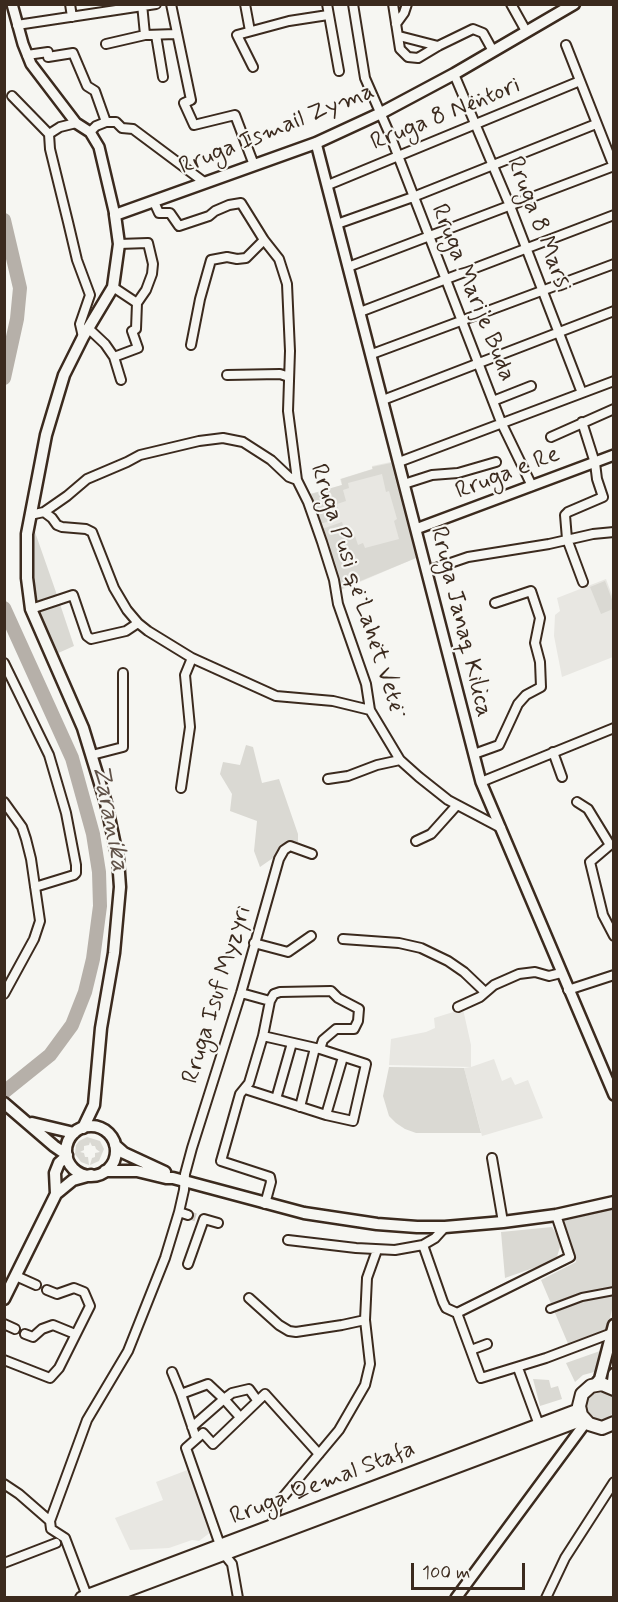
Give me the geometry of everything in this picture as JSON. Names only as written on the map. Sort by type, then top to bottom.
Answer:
[{"type":"main road","name":"Rruga Ismail Zyma","points":[[115,215],[316,143],[381,113],[454,74],[574,4]]},
{"type":"main road","points":[[102,1129],[94,1105],[101,1028],[114,953],[120,887],[114,834],[83,728],[31,609],[27,578],[30,515],[46,435],[69,362],[113,287],[119,244],[115,215]]},
{"type":"main road","points":[[4,1103],[67,1155]]},
{"type":"main road","points":[[91,1175],[73,1168],[67,1155],[68,1143],[94,1105]]},
{"type":"main road","points":[[28,1123],[79,1130],[93,1126],[109,1134],[115,1145],[124,1153],[173,1178],[304,1213],[368,1223],[445,1227],[556,1215],[614,1202]]},
{"type":"main road","points":[[105,1171],[114,1160],[115,1145]]},
{"type":"main road","points":[[54,1146],[56,1194]]},
{"type":"main road","points":[[55,1173],[59,1163],[67,1155]]},
{"type":"main road","points":[[6,1292],[56,1194],[73,1180],[105,1171],[137,1171],[173,1178]]},
{"type":"main road","points":[[613,1329],[600,1379],[582,1394],[579,1402],[584,1419],[602,1428],[614,1423]]},
{"type":"main road","points":[[595,1385],[602,1384],[613,1388],[614,1374]]},
{"type":"main road","name":"Rruga Qemal Stafa","points":[[106,1598],[222,1550],[276,1521],[539,1425],[584,1419]]},
{"type":"main road","name":"Rruga Qemal Stafa","points":[[84,1597],[222,1550],[584,1419]]},
{"type":"street","points":[[12,4],[27,55],[32,64],[76,123],[90,132],[99,147],[115,215]]},
{"type":"street","points":[[70,4],[72,16]]},
{"type":"street","points":[[18,25],[156,4]]},
{"type":"street","points":[[171,4],[191,100],[184,104],[194,125],[235,115],[254,165]]},
{"type":"street","points":[[245,4],[250,31]]},
{"type":"street","points":[[327,4],[339,71]]},
{"type":"street","name":"Rruga Marije Buda","points":[[353,4],[365,78],[381,113],[501,422],[532,486]]},
{"type":"street","points":[[393,4],[400,49],[408,57],[418,57],[473,29],[483,33],[493,51]]},
{"type":"street","points":[[396,24],[407,4]]},
{"type":"street","points":[[511,4],[526,31]]},
{"type":"street","points":[[142,6],[145,34]]},
{"type":"street","points":[[253,67],[237,35],[289,21],[328,15]]},
{"type":"street","points":[[106,44],[145,34],[176,34]]},
{"type":"street","points":[[156,35],[163,77]]},
{"type":"street","points":[[399,36],[438,46]]},
{"type":"street","points":[[348,267],[613,166],[566,45]]},
{"type":"street","points":[[27,55],[48,52],[48,57],[73,53],[87,86],[95,91],[106,122]]},
{"type":"street","name":"Rruga 8 Marsi","points":[[454,74],[494,165],[582,393]]},
{"type":"street","name":"Rruga 8 Nëntori","points":[[328,185],[580,81]]},
{"type":"street","points":[[12,96],[49,134],[50,149],[77,260],[90,295],[80,324],[86,333],[105,344],[114,357],[121,380]]},
{"type":"street","points":[[90,132],[96,126],[106,122],[116,122],[122,128],[133,129],[204,182]]},
{"type":"street","points":[[49,134],[60,127],[76,123]]},
{"type":"street","points":[[338,224],[596,124]]},
{"type":"street","name":"Rruga Janaq Kilica","points":[[316,143],[481,782],[614,1095]]},
{"type":"street","name":"Rruga Pusi që Lahët Vetë","points":[[154,202],[159,213],[170,213],[179,226],[209,216],[229,205],[241,203],[279,259],[287,284],[290,351],[289,422],[297,480],[318,527],[334,580],[338,604],[364,677],[370,710],[400,760],[457,805],[501,828]]},
{"type":"street","points":[[360,312],[614,215]]},
{"type":"street","points":[[191,345],[211,260],[226,256],[237,259],[246,258],[264,240]]},
{"type":"street","points":[[114,357],[138,348],[132,331],[136,329],[137,303],[146,290],[152,274],[151,248],[148,243],[119,244]]},
{"type":"street","points":[[372,354],[614,264]]},
{"type":"street","points":[[113,287],[137,303]]},
{"type":"street","points":[[383,400],[614,311]]},
{"type":"street","points":[[227,375],[280,374],[289,376]]},
{"type":"street","points":[[399,462],[614,381]]},
{"type":"street","points":[[493,400],[531,386]]},
{"type":"street","points":[[551,437],[614,409]]},
{"type":"street","points":[[582,422],[603,497],[565,515],[567,539],[583,582]]},
{"type":"street","points":[[30,515],[44,512],[93,476],[145,453],[199,441],[224,438],[243,442],[281,468],[289,477],[297,480]]},
{"type":"street","name":"Rruga e Re","points":[[416,530],[614,455]]},
{"type":"street","points":[[404,484],[432,475],[458,473],[496,462]]},
{"type":"street","points":[[44,512],[57,525],[92,532],[114,588],[138,623],[192,658],[276,696],[333,701],[370,710]]},
{"type":"street","points":[[427,572],[468,557],[614,532]]},
{"type":"street","points":[[474,754],[499,745],[518,704],[526,695],[541,687],[540,662],[535,643],[540,618],[531,591],[495,603]]},
{"type":"street","points":[[31,609],[73,595],[87,636],[91,639],[126,631],[138,623]]},
{"type":"street","points":[[181,788],[190,727],[185,675],[192,658]]},
{"type":"street","points":[[4,663],[49,755],[66,813],[76,865],[74,875],[35,887]]},
{"type":"street","points":[[92,755],[123,747],[123,673]]},
{"type":"street","points":[[481,782],[614,728]]},
{"type":"street","points":[[553,752],[562,777]]},
{"type":"street","points":[[328,779],[348,776],[377,765],[400,760]]},
{"type":"street","points":[[4,802],[22,827],[31,859],[40,912],[38,930],[4,994]]},
{"type":"street","points":[[577,802],[588,809],[612,844],[590,862],[603,915],[614,936]]},
{"type":"street","points":[[416,841],[431,834],[457,805]]},
{"type":"street","name":"Rruga Isuf Myzyri","points":[[50,1521],[87,1420],[128,1351],[165,1258],[179,1212],[192,1148],[241,993],[279,859],[284,850],[290,846],[312,854]]},
{"type":"street","points":[[254,943],[288,952],[311,936]]},
{"type":"street","points":[[343,939],[399,943],[421,948],[448,961],[464,972],[485,992]]},
{"type":"street","points":[[458,1007],[480,997],[494,985],[519,974],[535,972],[549,976],[561,973]]},
{"type":"street","points":[[568,990],[614,975]]},
{"type":"street","points":[[266,1204],[270,1177],[221,1161],[240,1094],[249,1083],[274,994],[331,991],[338,998],[359,1009],[358,1021],[354,1029],[336,1029],[323,1040],[318,1048],[300,1107]]},
{"type":"street","points":[[241,993],[270,1002]]},
{"type":"street","points":[[245,1089],[326,1115],[353,1121],[366,1064],[318,1048],[263,1036]]},
{"type":"street","points":[[276,1099],[292,1043]]},
{"type":"street","points":[[326,1115],[343,1057]]},
{"type":"street","points":[[492,1158],[502,1222]]},
{"type":"street","points":[[179,1212],[188,1215]]},
{"type":"street","points":[[457,1313],[570,1257],[556,1215]]},
{"type":"street","points":[[188,1264],[201,1219],[218,1223]]},
{"type":"street","points":[[288,1240],[395,1250],[423,1245],[435,1238],[445,1227]]},
{"type":"street","points":[[423,1245],[443,1302],[446,1308],[457,1313],[481,1378],[518,1368],[613,1329]]},
{"type":"street","points":[[276,1521],[278,1503],[339,1430],[365,1385],[370,1364],[365,1320],[367,1278],[377,1250]]},
{"type":"street","points":[[16,1276],[36,1285]]},
{"type":"street","points":[[4,1360],[50,1378],[59,1368],[90,1306],[84,1292],[74,1288],[57,1293],[47,1290]]},
{"type":"street","points":[[550,1309],[582,1297],[614,1291]]},
{"type":"street","points":[[249,1298],[289,1331],[342,1326],[365,1320]]},
{"type":"street","points":[[4,1324],[15,1329]]},
{"type":"street","points":[[25,1334],[33,1337],[42,1329],[53,1325],[75,1335]]},
{"type":"street","points":[[471,1350],[487,1344]]},
{"type":"street","points":[[518,1368],[539,1425]]},
{"type":"street","points":[[172,1372],[196,1438]]},
{"type":"street","points":[[181,1394],[208,1384],[240,1417]]},
{"type":"street","points":[[192,1427],[232,1393],[249,1389],[257,1400]]},
{"type":"street","points":[[238,1598],[232,1564],[222,1550],[186,1448],[203,1433],[213,1444],[265,1394],[320,1454]]},
{"type":"street","points":[[462,1598],[584,1419]]},
{"type":"street","points":[[546,1598],[565,1558],[614,1482]]},
{"type":"street","points":[[4,1484],[20,1494],[50,1521],[51,1529],[65,1538],[84,1597]]},
{"type":"street","points":[[4,1563],[56,1543]]},
{"type":"street","points":[[456,1598],[471,1582]]},
{"type":"shaded area","points":[[391,462],[416,558],[341,590],[310,494],[342,485],[340,479],[372,469],[372,466]]},
{"type":"shaded area","points":[[391,463],[416,558],[341,589],[322,529],[342,522],[346,535],[354,533],[358,545],[363,543],[365,548],[399,539],[394,521],[397,519],[389,491],[386,492],[382,474],[348,483],[349,488],[343,490],[346,501],[337,504],[340,518],[320,524],[311,494],[342,485],[341,479],[373,469],[372,467]]},
{"type":"shaded area","points":[[34,532],[57,595],[36,602],[32,578]]},
{"type":"shaded area","points":[[606,579],[613,598],[613,657],[562,677],[554,636],[555,615],[560,611],[557,598]]},
{"type":"shaded area","points":[[605,581],[613,602],[613,609],[601,614],[590,587]]},
{"type":"shaded area","points":[[60,604],[74,646],[56,654],[39,612]]},
{"type":"shaded area","points":[[246,745],[253,747],[262,783],[279,779],[298,834],[298,842],[281,844],[273,858],[260,867],[254,851],[257,821],[230,811],[232,794],[220,774],[223,762],[240,765]]},
{"type":"shaded area","points":[[463,1009],[471,1045],[471,1067],[389,1065],[391,1039],[426,1032],[435,1028],[434,1018]]},
{"type":"shaded area","points":[[494,1059],[502,1081],[511,1077],[515,1085],[528,1080],[543,1118],[482,1136],[464,1068]]},
{"type":"shaded area","points":[[389,1067],[464,1068],[481,1133],[416,1133],[396,1123],[389,1116],[383,1096]]},
{"type":"shaded area","points":[[87,1137],[100,1141],[104,1149],[99,1161],[90,1165],[95,1153],[100,1152],[90,1142],[80,1152],[88,1157],[89,1165],[81,1162],[75,1154],[76,1145]]},
{"type":"shaded area","points":[[613,1209],[614,1301],[607,1331],[569,1346],[541,1280],[576,1262],[564,1221]]},
{"type":"shaded area","points":[[552,1227],[559,1239],[560,1247],[556,1260],[505,1278],[501,1232]]},
{"type":"shaded area","points":[[602,1351],[598,1371],[583,1375],[575,1382],[566,1363]]},
{"type":"shaded area","points":[[533,1379],[549,1380],[551,1388],[558,1386],[562,1399],[540,1406]]},
{"type":"shaded area","points":[[600,1390],[611,1394],[615,1405],[611,1416],[600,1420],[589,1416],[585,1405],[589,1394]]},
{"type":"shaded area","points":[[190,1469],[210,1522],[211,1532],[199,1541],[192,1540],[169,1548],[130,1550],[115,1518],[163,1500],[156,1482]]},
{"type":"waterway","name":"Zaranika","points":[[4,220],[20,288],[17,319],[4,378]]},
{"type":"waterway","name":"Zaranika","points":[[4,608],[72,758],[93,834],[99,872],[100,906],[93,959],[85,992],[72,1025],[50,1055],[4,1092]]},
{"type":"tunnel","points":[[188,1215],[198,1218]]}]
